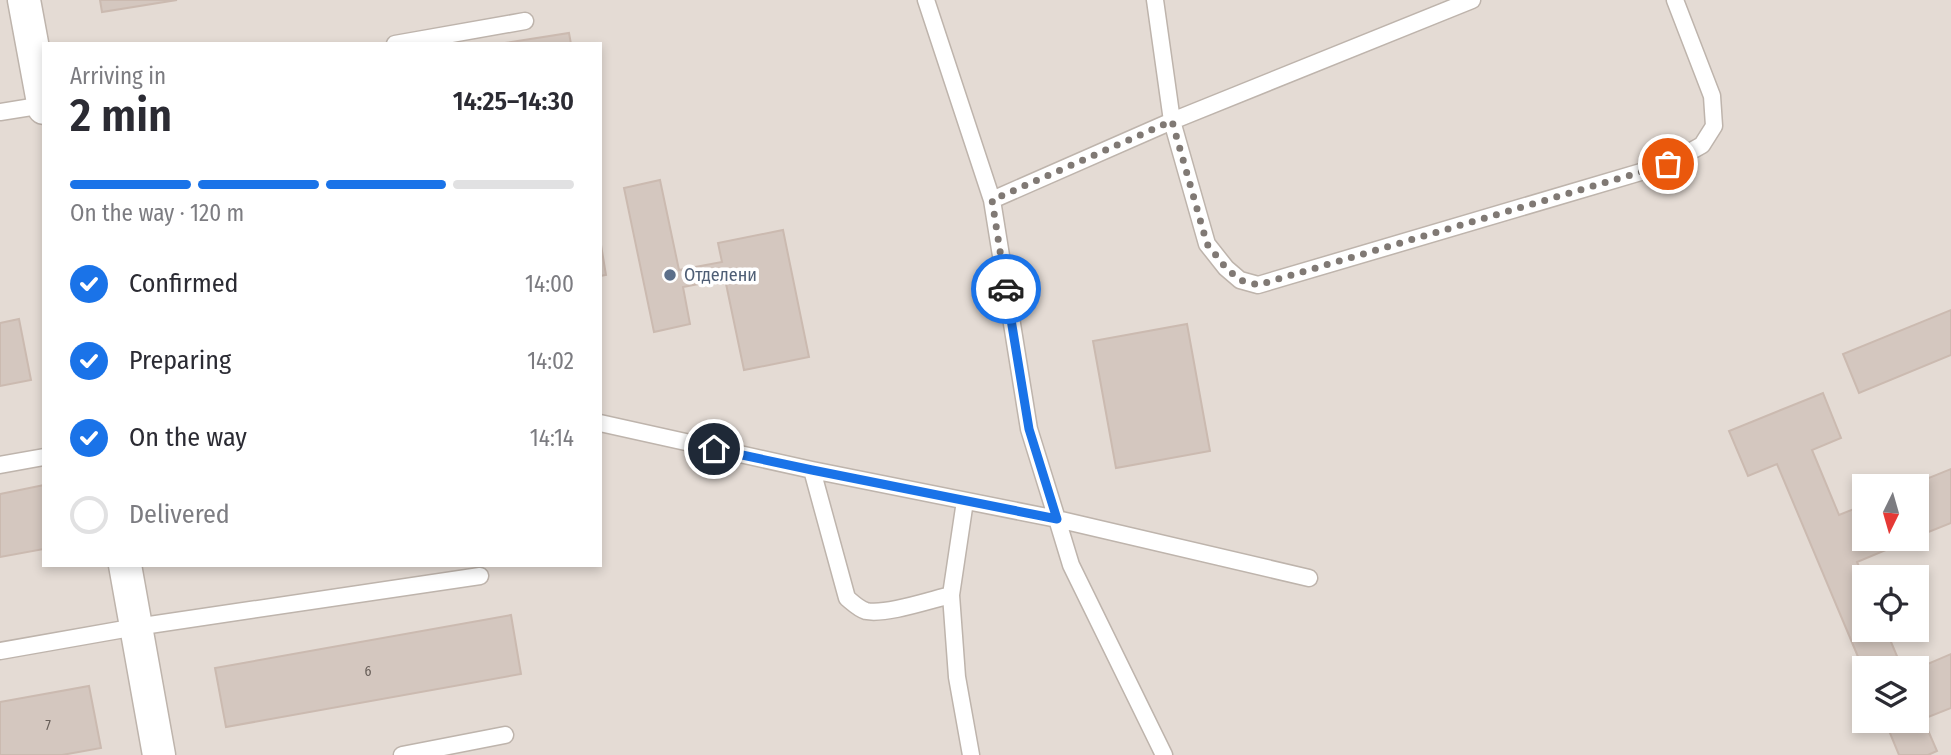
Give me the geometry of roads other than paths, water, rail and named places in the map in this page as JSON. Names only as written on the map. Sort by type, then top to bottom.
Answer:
[{"type":"street","points":[[24,0],[42,95]]},
{"type":"street","points":[[125,567],[159,755]]},
{"type":"lane","points":[[926,0],[992,200],[1029,429],[1071,565],[1164,755]]},
{"type":"lane","points":[[1156,0],[1172,121],[1207,244],[1226,268],[1240,280],[1258,285],[1668,164],[1702,145],[1714,126],[1712,96],[1675,0]]},
{"type":"lane","points":[[992,200],[1172,121],[1472,0]]},
{"type":"lane","points":[[406,42],[525,21]]},
{"type":"lane","points":[[0,112],[42,106]]},
{"type":"lane","points":[[602,423],[812,470],[1057,519],[1309,578]]},
{"type":"lane","points":[[0,465],[42,457]]},
{"type":"lane","points":[[812,470],[848,598],[858,608],[886,611],[951,595]]},
{"type":"lane","points":[[965,501],[951,595],[957,677],[971,755]]},
{"type":"lane","points":[[0,650],[480,576]]},
{"type":"lane","points":[[402,755],[505,736]]},
{"type":"place","name":"Отделени","points":[[670,275]]}]
